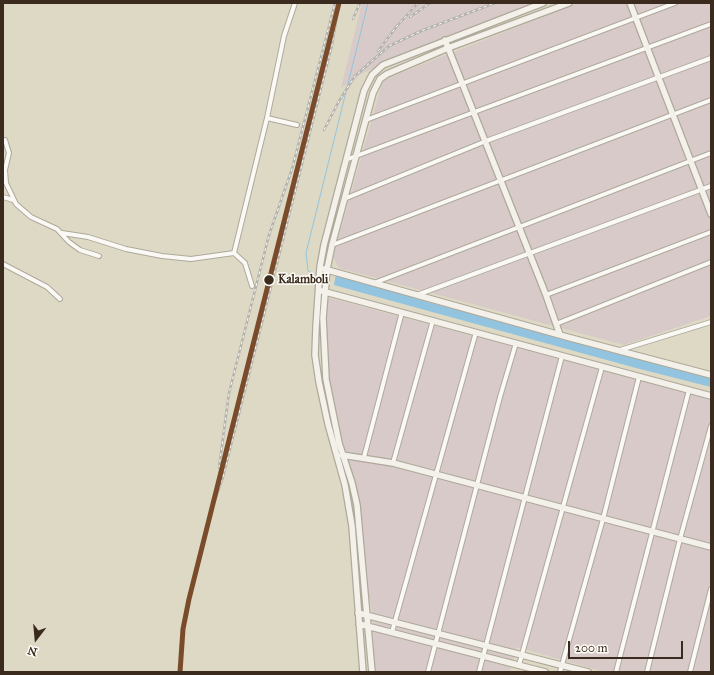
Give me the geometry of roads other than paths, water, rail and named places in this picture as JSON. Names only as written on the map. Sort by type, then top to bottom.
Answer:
[{"type":"street","points":[[234,252],[267,118],[284,36],[295,3]]},
{"type":"street","points":[[372,672],[357,505],[340,443],[326,379],[320,270],[364,91],[372,74],[398,58],[543,3]]},
{"type":"street","points":[[363,672],[352,526],[345,484],[336,454],[319,382],[316,355],[321,289],[373,93],[380,79],[387,74],[448,48],[569,3]]},
{"type":"street","points":[[630,3],[711,214]]},
{"type":"street","points":[[366,120],[675,3]]},
{"type":"street","points":[[348,159],[711,24]]},
{"type":"street","points":[[445,40],[486,141],[560,335]]},
{"type":"street","points":[[344,199],[486,141],[711,58]]},
{"type":"street","points":[[332,245],[501,182],[711,100]]},
{"type":"street","points":[[267,118],[297,125]]},
{"type":"street","points":[[5,140],[9,153],[5,170],[6,183],[12,200],[31,218],[57,229],[69,242],[80,250],[99,256]]},
{"type":"street","points":[[374,283],[711,153]]},
{"type":"street","points":[[417,295],[711,186]]},
{"type":"street","points":[[3,197],[12,200]]},
{"type":"street","points":[[546,295],[711,232]]},
{"type":"street","points":[[62,233],[88,238],[126,249],[162,256],[190,259],[234,252]]},
{"type":"street","points":[[234,252],[245,263],[252,286]]},
{"type":"street","points":[[556,324],[711,262]]},
{"type":"street","points":[[3,264],[47,287],[60,298]]},
{"type":"street","points":[[320,270],[374,283],[711,375]]},
{"type":"street","points":[[321,289],[516,344],[711,396]]},
{"type":"street","points":[[364,457],[402,312]]},
{"type":"street","points":[[393,463],[433,320]]},
{"type":"street","points":[[619,350],[711,322]]},
{"type":"street","points":[[392,632],[476,332]]},
{"type":"street","points":[[428,672],[500,397],[516,344]]},
{"type":"street","points":[[479,672],[562,356]]},
{"type":"street","points":[[519,665],[564,508],[602,367]]},
{"type":"street","points":[[560,672],[603,519],[639,377]]},
{"type":"street","points":[[616,672],[689,390]]},
{"type":"street","points":[[647,672],[680,539],[711,426]]},
{"type":"street","points":[[336,454],[364,457],[393,463],[711,547]]},
{"type":"street","points":[[690,672],[711,589]]},
{"type":"street","points":[[358,613],[588,672]]},
{"type":"street","points":[[359,624],[545,672]]},
{"type":"water","points":[[336,274],[431,303],[711,377],[711,387],[636,368],[334,285]]},
{"type":"waterway","points":[[314,274],[308,271],[306,253],[368,3]]},
{"type":"railway","points":[[219,468],[229,393],[269,235],[292,169],[335,3]]},
{"type":"railway","points":[[211,511],[223,477],[332,45],[339,3]]},
{"type":"railway","points":[[353,19],[360,3]]},
{"type":"railway","points":[[378,51],[397,26],[418,3]]},
{"type":"railway","points":[[410,17],[430,3]]},
{"type":"railway","points":[[324,130],[339,101],[355,76],[389,46],[421,31],[495,3]]},
{"type":"place","name":"Kalamboli","points":[[269,280]]}]
